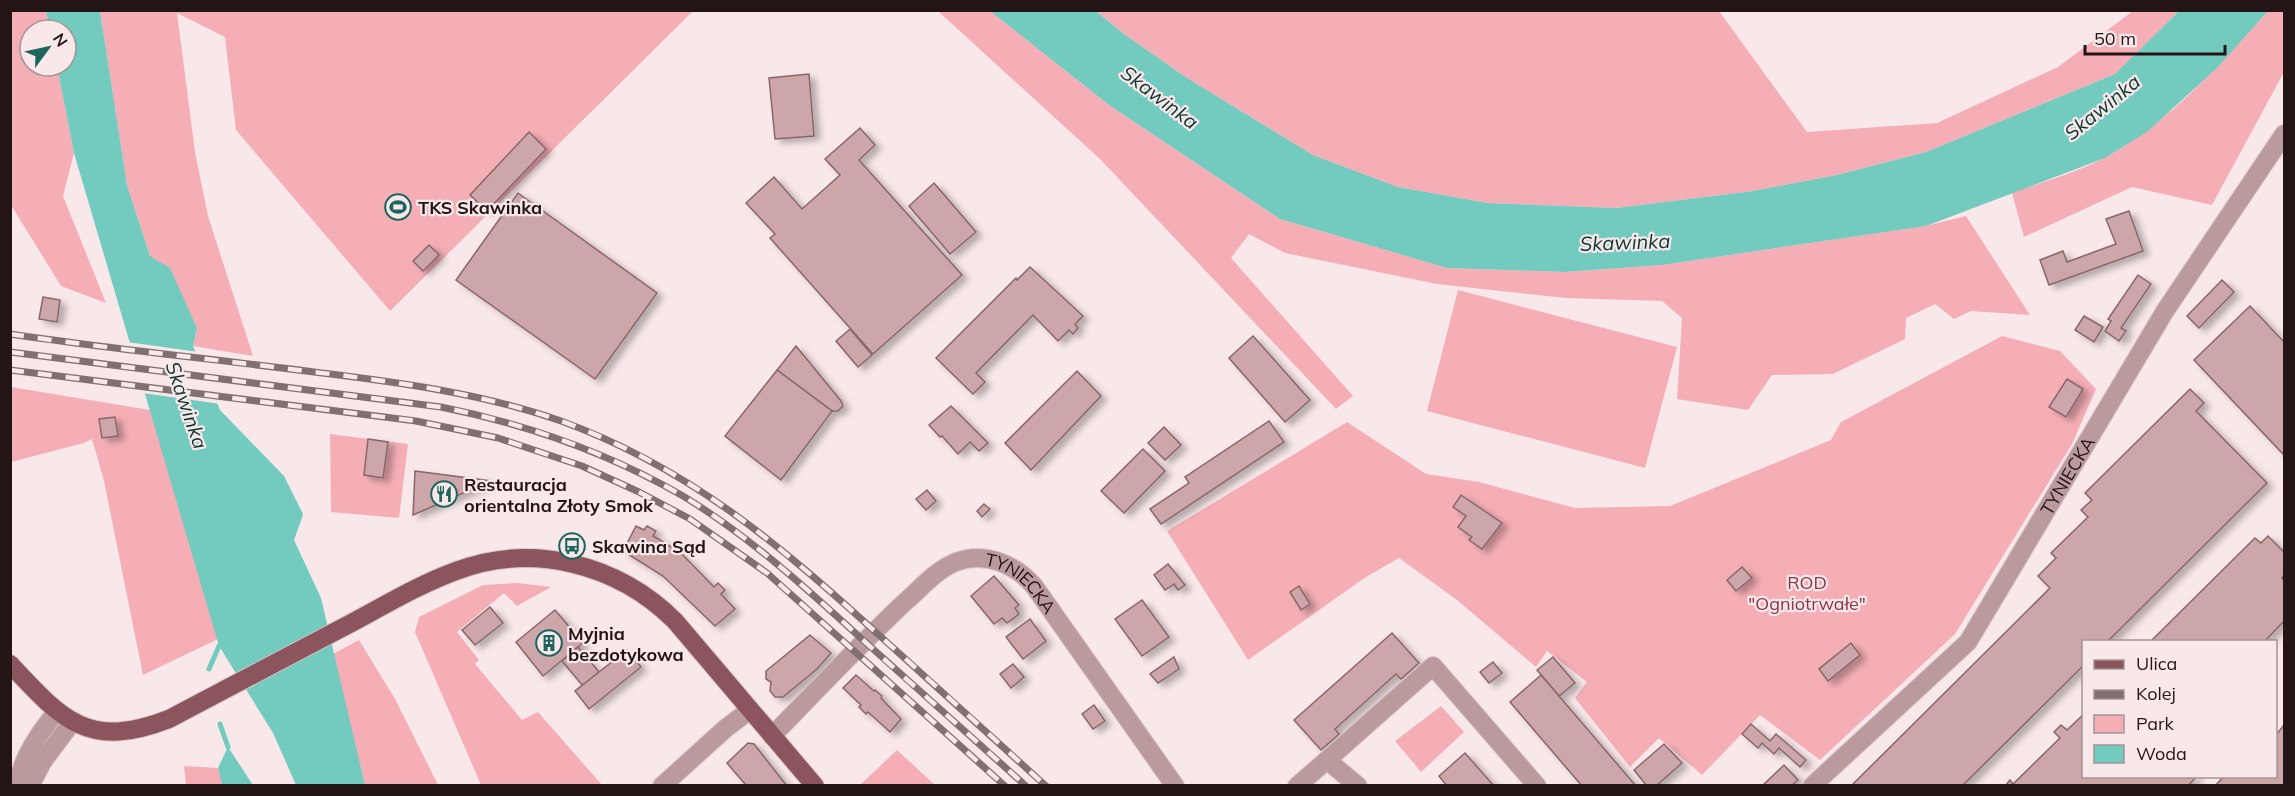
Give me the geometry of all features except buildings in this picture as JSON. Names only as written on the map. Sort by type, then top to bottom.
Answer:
[{"type":"main road","points":[[10,664],[57,711],[73,721],[90,729],[118,733],[144,728],[169,719],[440,578],[481,564],[524,558],[550,559],[574,564],[624,582],[659,606],[675,621],[815,786]]},
{"type":"street","name":"TYNIECKA","points":[[1812,786],[1968,642],[2165,311],[2284,134]]},
{"type":"street","name":"TYNIECKA","points":[[772,736],[884,622],[932,578],[957,562],[967,559],[992,560],[1015,568],[1034,586],[1175,786]]},
{"type":"street","points":[[1297,786],[1434,666],[1537,786]]},
{"type":"street","points":[[662,786],[726,728],[750,710]]},
{"type":"street","points":[[17,786],[29,750],[57,711]]},
{"type":"street","points":[[30,786],[43,761],[73,721]]},
{"type":"street","points":[[1327,760],[1358,786]]},
{"type":"green space","points":[[11,11],[46,11],[47,18],[18,18],[18,78],[59,78],[74,153],[63,196],[106,303],[61,286],[11,205]]},
{"type":"green space","name":"TKS Skawinka","points":[[100,11],[693,11],[390,311],[236,130],[225,37],[177,13],[195,152],[208,216],[253,356],[193,346],[197,328],[150,256],[127,185]]},
{"type":"green space","points":[[938,11],[990,11],[1109,105],[1280,219],[1447,268],[1565,272],[1662,265],[1925,226],[1966,216],[2030,315],[1971,311],[1954,319],[1935,304],[1906,318],[1905,339],[1833,374],[1772,375],[1748,410],[1677,399],[1682,318],[1662,301],[1566,298],[1437,284],[1285,253],[1249,234],[1231,258],[1353,396],[1336,409],[1101,160]]},
{"type":"green space","points":[[1096,11],[1719,11],[1807,132],[1937,123],[2058,67],[2133,11],[2179,11],[2115,74],[1926,152],[1837,175],[1753,191],[1616,208],[1488,203],[1398,187],[1313,155],[1187,78],[1124,34]]},
{"type":"green space","points":[[2268,11],[2284,11],[2284,72],[2212,205],[2132,187],[2024,237],[2012,193],[2106,157],[2152,127],[2193,91]]},
{"type":"green space","points":[[1458,290],[1677,347],[1645,468],[1427,411]]},
{"type":"green space","name":"ROD \"Ogniotrwałe\"","points":[[2002,336],[2060,351],[2096,389],[2072,444],[1955,634],[1820,760],[1760,715],[1702,775],[1659,738],[1630,767],[1575,698],[1587,682],[1547,651],[1536,667],[1457,600],[1399,558],[1366,577],[1248,660],[1167,531],[1347,422],[1426,474],[1479,482],[1575,508],[1670,506],[1831,440],[1841,422]]},
{"type":"green space","points":[[11,387],[150,410],[218,639],[143,675],[104,481],[92,439],[11,462]]},
{"type":"green space","points":[[330,434],[408,444],[399,518],[331,512]]},
{"type":"green space","points":[[517,583],[551,587],[517,606],[504,593],[457,632],[479,660],[475,664],[522,720],[538,712],[602,785],[481,785],[415,632],[419,617],[483,585]]},
{"type":"green space","points":[[359,640],[395,699],[438,785],[365,785],[333,654]]},
{"type":"green space","points":[[1441,706],[1464,732],[1421,772],[1395,741]]},
{"type":"green space","points":[[897,750],[935,785],[860,785]]},
{"type":"green space","points":[[184,766],[218,768],[222,785],[186,785]]},
{"type":"water","name":"Skawinka","points":[[46,11],[100,11],[127,185],[150,256],[170,268],[197,328],[193,346],[220,410],[284,476],[302,512],[294,540],[321,598],[365,785],[296,785],[273,733],[219,646],[74,153],[59,78],[78,78],[78,18],[47,18]]},
{"type":"water","name":"Skawinka","points":[[990,11],[1096,11],[1124,34],[1187,78],[1313,155],[1398,187],[1488,203],[1616,208],[1753,191],[1837,175],[1926,152],[2115,74],[2179,11],[2268,11],[2217,68],[2147,132],[2105,158],[1926,226],[1662,265],[1565,272],[1447,268],[1280,219],[1109,105]]},
{"type":"water","points":[[228,747],[253,785],[222,785],[218,768]]},
{"type":"pier","points":[[127,342],[199,352],[221,404],[142,393]]},
{"type":"waterway","points":[[209,669],[219,646],[224,643]]},
{"type":"waterway","points":[[220,724],[228,747]]},
{"type":"railway","points":[[10,334],[439,390],[531,411],[608,440],[693,486],[770,541],[807,571],[1046,786]]},
{"type":"railway","points":[[10,352],[441,407],[535,431],[595,453],[683,496],[754,545],[820,601],[1026,786]]},
{"type":"railway","points":[[10,370],[416,421],[498,438],[582,466],[690,519],[767,573],[1005,786]]},
{"type":"place","name":"TKS Skawinka","points":[[398,207]]},
{"type":"place","name":"Restauracja orientalna Złoty Smok","points":[[444,494]]},
{"type":"place","name":"Skawina Sąd","points":[[572,546]]},
{"type":"place","name":"Myjnia bezdotykowa","points":[[549,643]]}]
